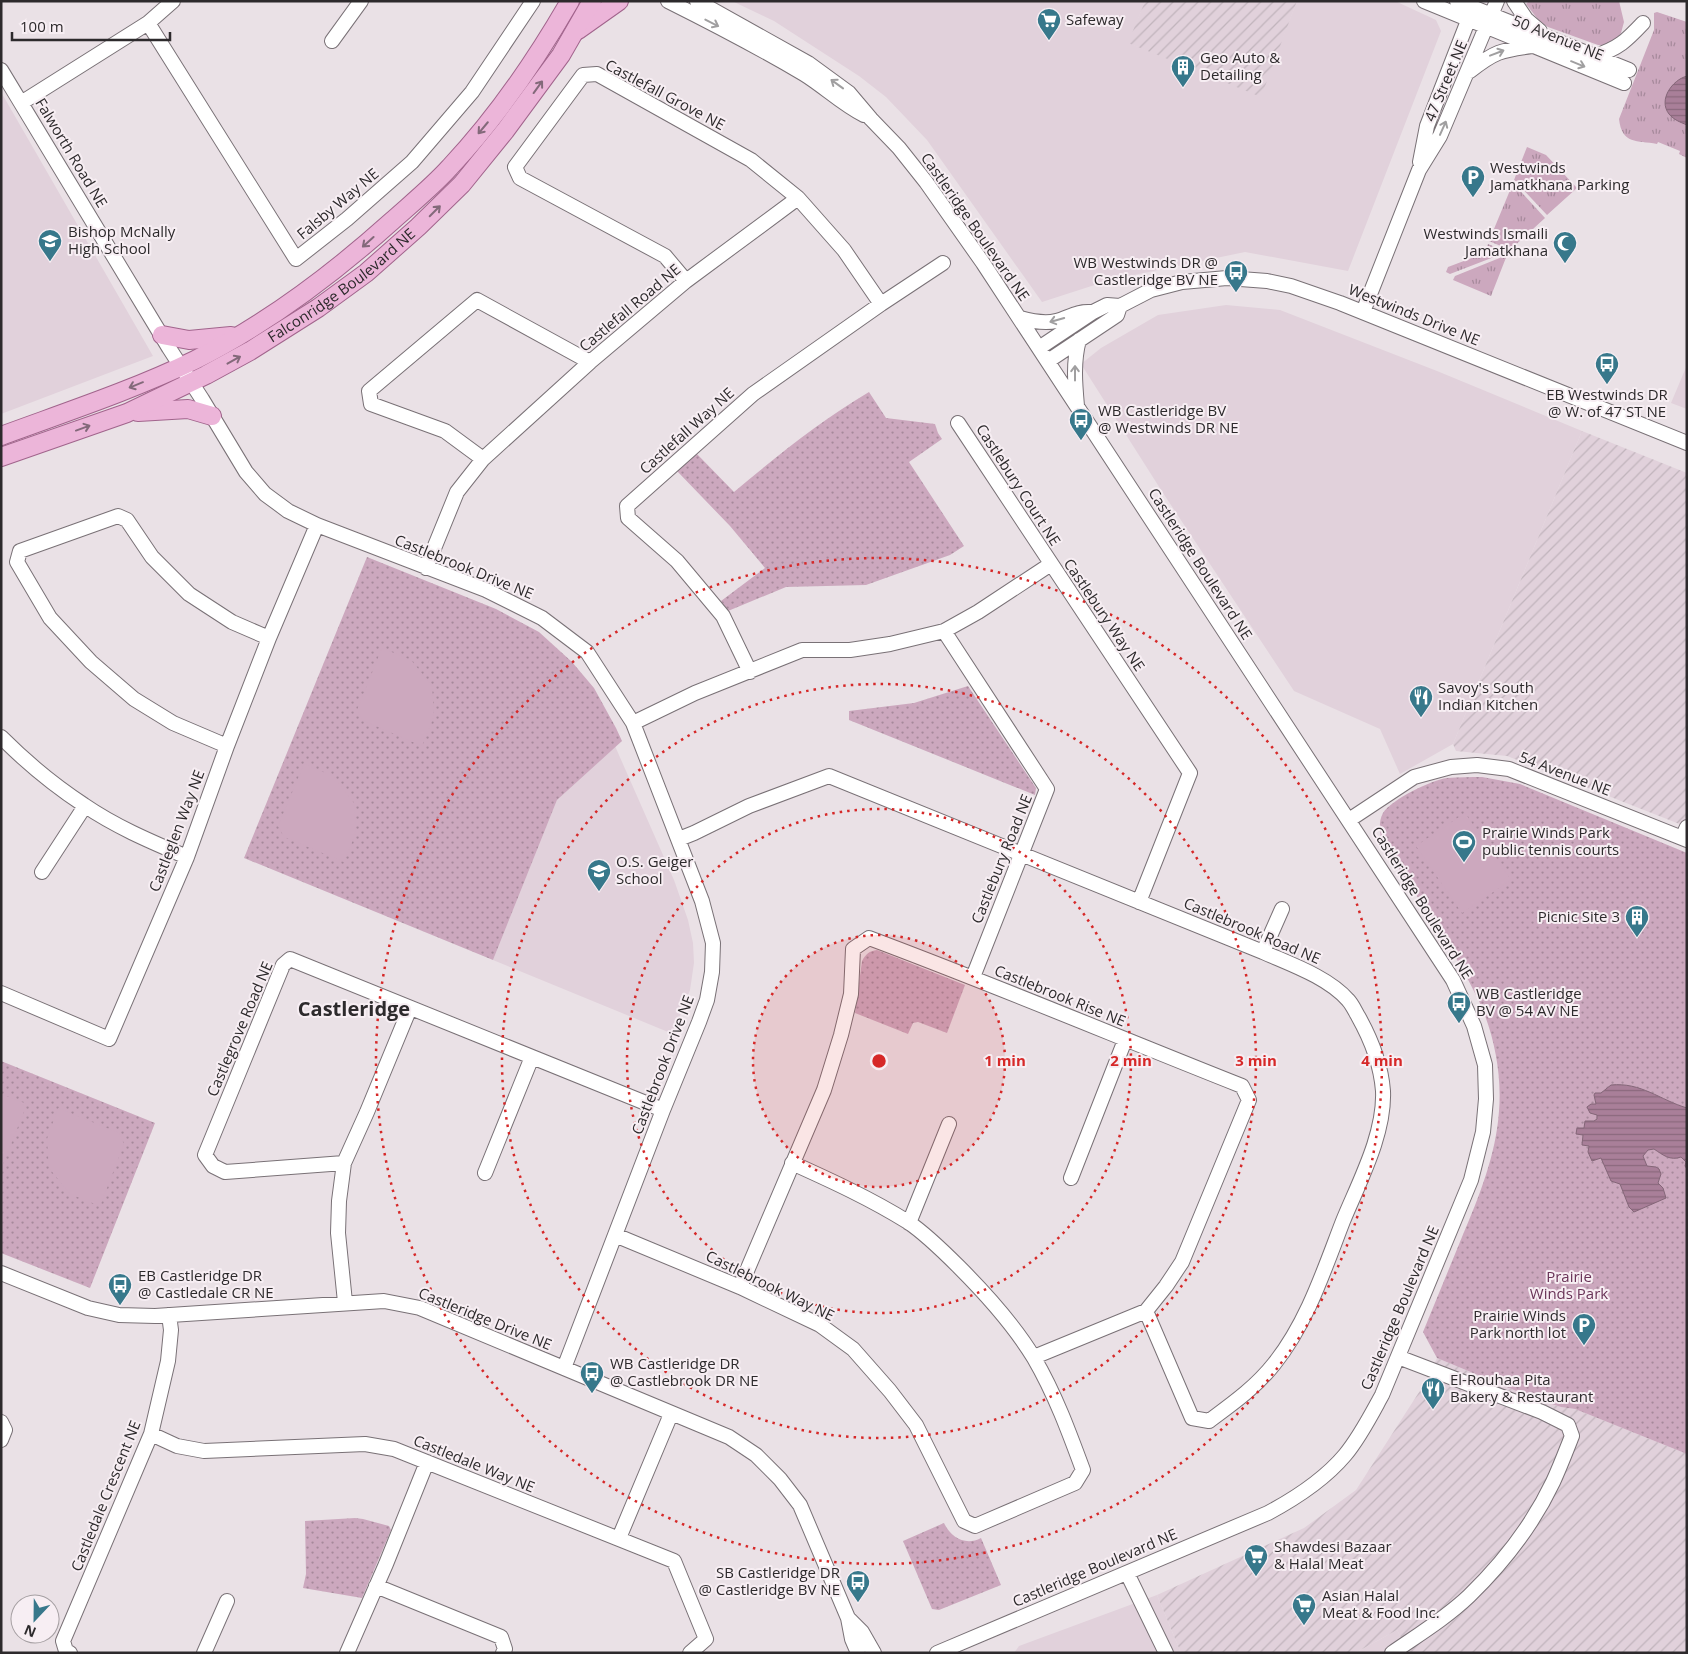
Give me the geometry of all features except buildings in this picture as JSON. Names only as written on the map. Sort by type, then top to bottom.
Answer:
[{"type":"main road","name":"Falconridge Boulevard NE","points":[[1,436],[88,404],[181,366],[272,315],[353,256],[450,167],[492,117],[546,44],[570,1]]},
{"type":"main road","name":"Falconridge Boulevard NE","points":[[1,457],[127,413],[206,375],[250,351],[318,308],[366,273],[418,228],[462,184],[506,132],[561,56],[592,1]]},
{"type":"main road","points":[[576,32],[619,1]]},
{"type":"main road","points":[[162,335],[189,340],[236,336]]},
{"type":"main road","points":[[127,413],[188,409],[212,416]]},
{"type":"street","points":[[21,103],[148,23],[173,1]]},
{"type":"street","points":[[332,41],[362,1]]},
{"type":"street","name":"Falsby Way NE","points":[[148,23],[296,259],[347,219],[412,162],[472,92],[532,1]]},
{"type":"street","name":"Castleridge Boulevard NE","points":[[668,1],[805,75],[848,107],[871,119]]},
{"type":"street","name":"Castleridge Boulevard NE","points":[[697,1],[808,63],[849,93],[899,148],[926,182],[1020,318],[1453,980],[1474,1026],[1485,1065],[1486,1099],[1483,1132],[1470,1180],[1382,1395],[1367,1423],[1345,1455],[1296,1498],[1268,1513],[937,1653]]},
{"type":"street","name":"50 Avenue NE","points":[[1424,1],[1472,10]]},
{"type":"street","name":"50 Avenue NE","points":[[1457,1],[1533,45],[1624,83]]},
{"type":"street","name":"47 Street NE","points":[[1363,312],[1419,170],[1440,136],[1497,1]]},
{"type":"street","points":[[1514,1],[1526,19],[1551,39]]},
{"type":"street","name":"47 Street NE","points":[[1419,170],[1427,126],[1472,10]]},
{"type":"street","name":"50 Avenue NE","points":[[1489,21],[1551,39],[1629,70]]},
{"type":"street","points":[[1595,56],[1616,48],[1643,23]]},
{"type":"street","points":[[1467,73],[1498,52],[1533,45]]},
{"type":"street","name":"Falworth Road NE","points":[[1,70],[191,381]]},
{"type":"street","name":"Castlefall Grove NE","points":[[686,281],[665,256],[520,178],[515,167],[583,75],[597,74],[752,160],[798,198]]},
{"type":"street","points":[[798,198],[844,250],[881,304]]},
{"type":"street","name":"Castlefall Road NE","points":[[426,568],[457,492],[484,459],[590,362],[686,281],[798,198]]},
{"type":"street","name":"Castlefall Way NE","points":[[750,672],[723,616],[677,562],[628,518],[627,506],[753,394],[943,263]]},
{"type":"street","name":"Westwinds Drive NE","points":[[1039,348],[1093,312],[1107,305],[1120,306],[1151,290],[1182,282],[1227,278],[1252,279],[1291,286],[1363,312],[1687,443]]},
{"type":"street","points":[[484,459],[445,431],[371,404],[369,391],[478,300],[590,362]]},
{"type":"street","name":"Westwinds Drive NE","points":[[1048,361],[1117,315],[1120,306]]},
{"type":"street","points":[[1020,318],[1046,322],[1055,321],[1079,312],[1093,312]]},
{"type":"street","points":[[1077,407],[1075,374],[1079,340]]},
{"type":"street","name":"Castlebrook Drive NE","points":[[191,381],[246,472],[265,494],[288,511],[317,525],[486,590],[542,618],[587,652],[633,723],[679,839],[702,901],[713,943],[712,972],[707,1000],[564,1368]]},
{"type":"street","name":"Castlebury Court NE","points":[[958,424],[1051,564]]},
{"type":"street","points":[[226,746],[173,723],[134,699],[91,662],[50,618],[17,562],[20,551],[118,516],[127,520],[152,556],[189,594],[232,622],[269,638]]},
{"type":"street","name":"Castleglen Way NE","points":[[1,993],[109,1039],[187,857],[226,746],[317,525]]},
{"type":"street","name":"Castlebury Way NE","points":[[633,723],[695,693],[802,650],[850,650],[890,644],[944,631],[978,612],[1051,564],[1190,773],[1139,902]]},
{"type":"street","name":"Castlebury Road NE","points":[[944,631],[1047,790],[973,977]]},
{"type":"street","points":[[1,737],[52,781],[85,806],[135,834],[187,857]]},
{"type":"street","name":"54 Avenue NE","points":[[1349,820],[1414,777],[1451,767],[1477,765],[1509,769],[1685,835]]},
{"type":"street","name":"Castlebrook Road NE","points":[[679,839],[749,806],[829,776],[1262,952],[1320,978],[1348,1000],[1369,1035],[1378,1062],[1383,1092],[1381,1114],[1374,1145],[1309,1306],[1290,1341],[1274,1365],[1247,1393],[1209,1421],[1192,1418],[1146,1311]]},
{"type":"street","points":[[42,872],[85,806]]},
{"type":"street","points":[[1262,952],[1282,909]]},
{"type":"street","name":"Castlebrook Rise NE","points":[[740,1286],[824,1090],[851,994],[853,949],[869,938],[973,977],[1242,1086],[1249,1100],[1182,1262],[1146,1311],[1034,1357]]},
{"type":"street","name":"Castlegrove Road NE","points":[[344,1163],[225,1172],[213,1166],[205,1155],[283,965],[290,959],[663,1110]]},
{"type":"street","points":[[345,1302],[338,1233],[339,1201],[344,1163],[410,1008]]},
{"type":"street","points":[[1071,1178],[1125,1040]]},
{"type":"street","points":[[485,1173],[532,1057]]},
{"type":"street","points":[[909,1223],[949,1124]]},
{"type":"street","name":"Castlebrook Way NE","points":[[615,1235],[740,1286],[820,1325],[853,1349],[890,1391],[916,1425],[964,1521],[974,1526],[1076,1483],[1083,1470],[1064,1419],[1034,1357],[1009,1322],[979,1286],[909,1223],[853,1191],[792,1163]]},
{"type":"street","name":"Castleridge Drive NE","points":[[1,1273],[88,1308],[119,1315],[169,1315],[345,1302],[384,1301],[420,1308],[671,1414],[729,1436],[756,1455],[780,1479],[800,1506],[848,1618],[852,1639],[858,1653]]},
{"type":"street","name":"Castledale Crescent NE","points":[[70,1653],[66,1651],[63,1641],[151,1434],[168,1362],[171,1330],[169,1315]]},
{"type":"street","points":[[1392,1653],[1431,1626],[1469,1596],[1503,1560],[1529,1523],[1552,1483],[1572,1436],[1568,1425],[1542,1412],[1398,1356]]},
{"type":"street","points":[[619,1538],[671,1414]]},
{"type":"street","points":[[1,1422],[5,1430],[1,1440]]},
{"type":"street","name":"Castledale Way NE","points":[[151,1434],[177,1446],[204,1451],[365,1444],[394,1449],[619,1538],[674,1561],[706,1639],[690,1653]]},
{"type":"street","points":[[347,1653],[427,1462]]},
{"type":"street","points":[[1127,1573],[1166,1653]]},
{"type":"street","points":[[376,1586],[501,1637],[505,1649],[503,1653]]},
{"type":"street","points":[[204,1653],[226,1601]]},
{"type":"street","name":"Castleridge Drive NE","points":[[848,1618],[862,1632],[874,1653]]},
{"type":"shaded area","points":[[732,1],[1145,1],[1129,43],[1260,96],[1297,1],[1395,1],[1436,20],[1441,31],[1348,271],[1245,252],[1110,280],[1042,302],[927,140],[886,97],[859,76],[774,21]]},
{"type":"shaded area","points":[[1145,1],[1297,1],[1261,97],[1128,43]]},
{"type":"shaded area","points":[[1687,76],[1687,125],[1677,121],[1669,114],[1665,103],[1668,91],[1672,86],[1681,78]]},
{"type":"shaded area","name":"Bishop McNally High School","points":[[1,92],[153,356],[1,414]]},
{"type":"shaded area","points":[[1226,305],[1280,310],[1437,371],[1582,431],[1453,744],[1400,774],[1380,729],[1294,691],[1163,493],[1081,364],[1101,348],[1158,315]]},
{"type":"shaded area","points":[[1687,365],[1687,409],[1671,403]]},
{"type":"shaded area","points":[[1582,431],[1687,473],[1687,827],[1507,756],[1456,751],[1453,744]]},
{"type":"shaded area","name":"O.S. Geiger School","points":[[615,746],[674,880],[688,920],[693,943],[694,963],[690,990],[673,1034],[493,960],[557,800]]},
{"type":"shaded area","points":[[1611,1085],[1632,1086],[1687,1108],[1687,1169],[1685,1166],[1686,1162],[1681,1157],[1670,1158],[1654,1149],[1648,1150],[1643,1156],[1647,1166],[1659,1169],[1661,1174],[1658,1183],[1663,1188],[1666,1198],[1634,1212],[1629,1207],[1620,1184],[1611,1181],[1601,1158],[1592,1161],[1588,1152],[1589,1146],[1582,1145],[1583,1135],[1576,1134],[1577,1128],[1584,1128],[1585,1121],[1597,1119],[1597,1115],[1590,1113],[1587,1107],[1591,1104],[1596,1104],[1595,1093],[1601,1093]]},
{"type":"shaded area","points":[[1437,1358],[1533,1398],[1561,1407],[1575,1409],[1687,1454],[1687,1653],[1409,1653],[1397,1630],[1355,1653],[1181,1653],[1157,1595],[1304,1528],[1356,1490],[1423,1386]]},
{"type":"shaded area","points":[[1157,1595],[1181,1653],[1014,1653],[1019,1646]]},
{"type":"shaded area","points":[[1397,1630],[1409,1653],[1355,1653]]},
{"type":"green space","points":[[1529,1],[1619,1],[1624,22],[1621,33],[1615,41],[1605,45],[1598,45],[1548,27],[1540,22],[1526,4]]},
{"type":"green space","points":[[1657,12],[1687,22],[1687,158],[1679,154],[1680,151],[1658,142],[1657,144],[1632,140],[1623,133],[1619,119],[1654,30],[1654,13]]},
{"type":"green space","points":[[1527,147],[1546,155],[1577,188],[1547,215],[1514,180]]},
{"type":"green space","points":[[1513,183],[1545,218],[1510,250],[1489,241]]},
{"type":"green space","points":[[1488,244],[1507,252],[1450,274],[1446,272],[1448,267],[1485,253]]},
{"type":"green space","points":[[1507,255],[1491,296],[1453,280],[1455,276]]},
{"type":"green space","points":[[869,392],[886,418],[935,424],[942,439],[909,462],[964,546],[950,555],[866,585],[786,587],[728,611],[721,601],[765,568],[730,526],[677,471],[696,453],[734,492],[816,427]]},
{"type":"green space","points":[[367,557],[496,609],[539,632],[572,662],[594,688],[622,741],[557,800],[493,960],[244,858]]},
{"type":"green space","points":[[382,648],[411,660],[432,686],[434,716],[422,746],[362,720],[357,710]]},
{"type":"green space","points":[[968,686],[1036,788],[1035,795],[849,720],[849,711],[914,703]]},
{"type":"green space","points":[[304,764],[333,776],[354,803],[356,832],[344,862],[284,837],[278,826]]},
{"type":"green space","name":"Prairie Winds Park","points":[[1482,777],[1520,784],[1687,853],[1687,1454],[1575,1409],[1561,1407],[1533,1398],[1437,1358],[1423,1332],[1486,1176],[1494,1144],[1499,1111],[1498,1069],[1493,1041],[1479,1001],[1445,940],[1382,843],[1380,824],[1381,816],[1388,808],[1403,796],[1423,786],[1447,778]]},
{"type":"green space","name":"Prairie Winds Park public tennis courts","points":[[1465,813],[1511,880],[1462,913],[1416,846]]},
{"type":"green space","points":[[877,950],[965,985],[947,1033],[918,1022],[913,1023],[908,1034],[855,1013],[862,961],[868,953]]},
{"type":"green space","points":[[1,1061],[155,1123],[90,1288],[1,1253]]},
{"type":"green space","points":[[1,1094],[27,1104],[1,1169]]},
{"type":"green space","points":[[58,1108],[119,1133],[124,1144],[100,1206],[70,1194],[49,1168],[47,1139]]},
{"type":"green space","points":[[355,1518],[389,1526],[391,1530],[362,1598],[303,1588],[306,1574],[305,1521]]},
{"type":"green space","points":[[944,1523],[951,1533],[959,1539],[970,1541],[981,1538],[1001,1585],[939,1610],[932,1609],[903,1541]]},
{"type":"place","name":"Safeway","points":[[1049,41]]},
{"type":"place","name":"Geo Auto & Detailing","points":[[1183,88]]},
{"type":"place","name":"Westwinds Jamatkhana Parking","points":[[1473,198]]},
{"type":"place","name":"Bishop McNally High School","points":[[50,262]]},
{"type":"place","name":"Westwinds Ismaili Jamatkhana","points":[[1565,264]]},
{"type":"place","name":"WB Westwinds DR @ Castleridge BV NE","points":[[1236,293]]},
{"type":"place","name":"EB Westwinds DR @ W. of 47 ST NE","points":[[1607,385]]},
{"type":"place","name":"WB Castleridge BV @ Westwinds DR NE","points":[[1081,441]]},
{"type":"place","name":"Savoy's South Indian Kitchen","points":[[1421,718]]},
{"type":"place","name":"Prairie Winds Park public tennis courts","points":[[1464,863]]},
{"type":"place","name":"O.S. Geiger School","points":[[599,892]]},
{"type":"place","name":"Picnic Site 3","points":[[1637,938]]},
{"type":"place","name":"WB Castleridge BV @ 54 AV NE","points":[[1459,1024]]},
{"type":"place","name":"EB Castleridge DR @ Castledale CR NE","points":[[120,1306]]},
{"type":"place","name":"Prairie Winds Park north lot","points":[[1584,1346]]},
{"type":"place","name":"WB Castleridge DR @ Castlebrook DR NE","points":[[592,1394]]},
{"type":"place","name":"El-Rouhaa Pita Bakery & Restaurant","points":[[1433,1410]]},
{"type":"place","name":"Shawdesi Bazaar & Halal Meat","points":[[1256,1577]]},
{"type":"place","name":"SB Castleridge DR @ Castleridge BV NE","points":[[858,1603]]},
{"type":"place","name":"Asian Halal Meat & Food Inc.","points":[[1304,1626]]},
{"type":"district","name":"Castleridge","points":[[354,1009]]}]
